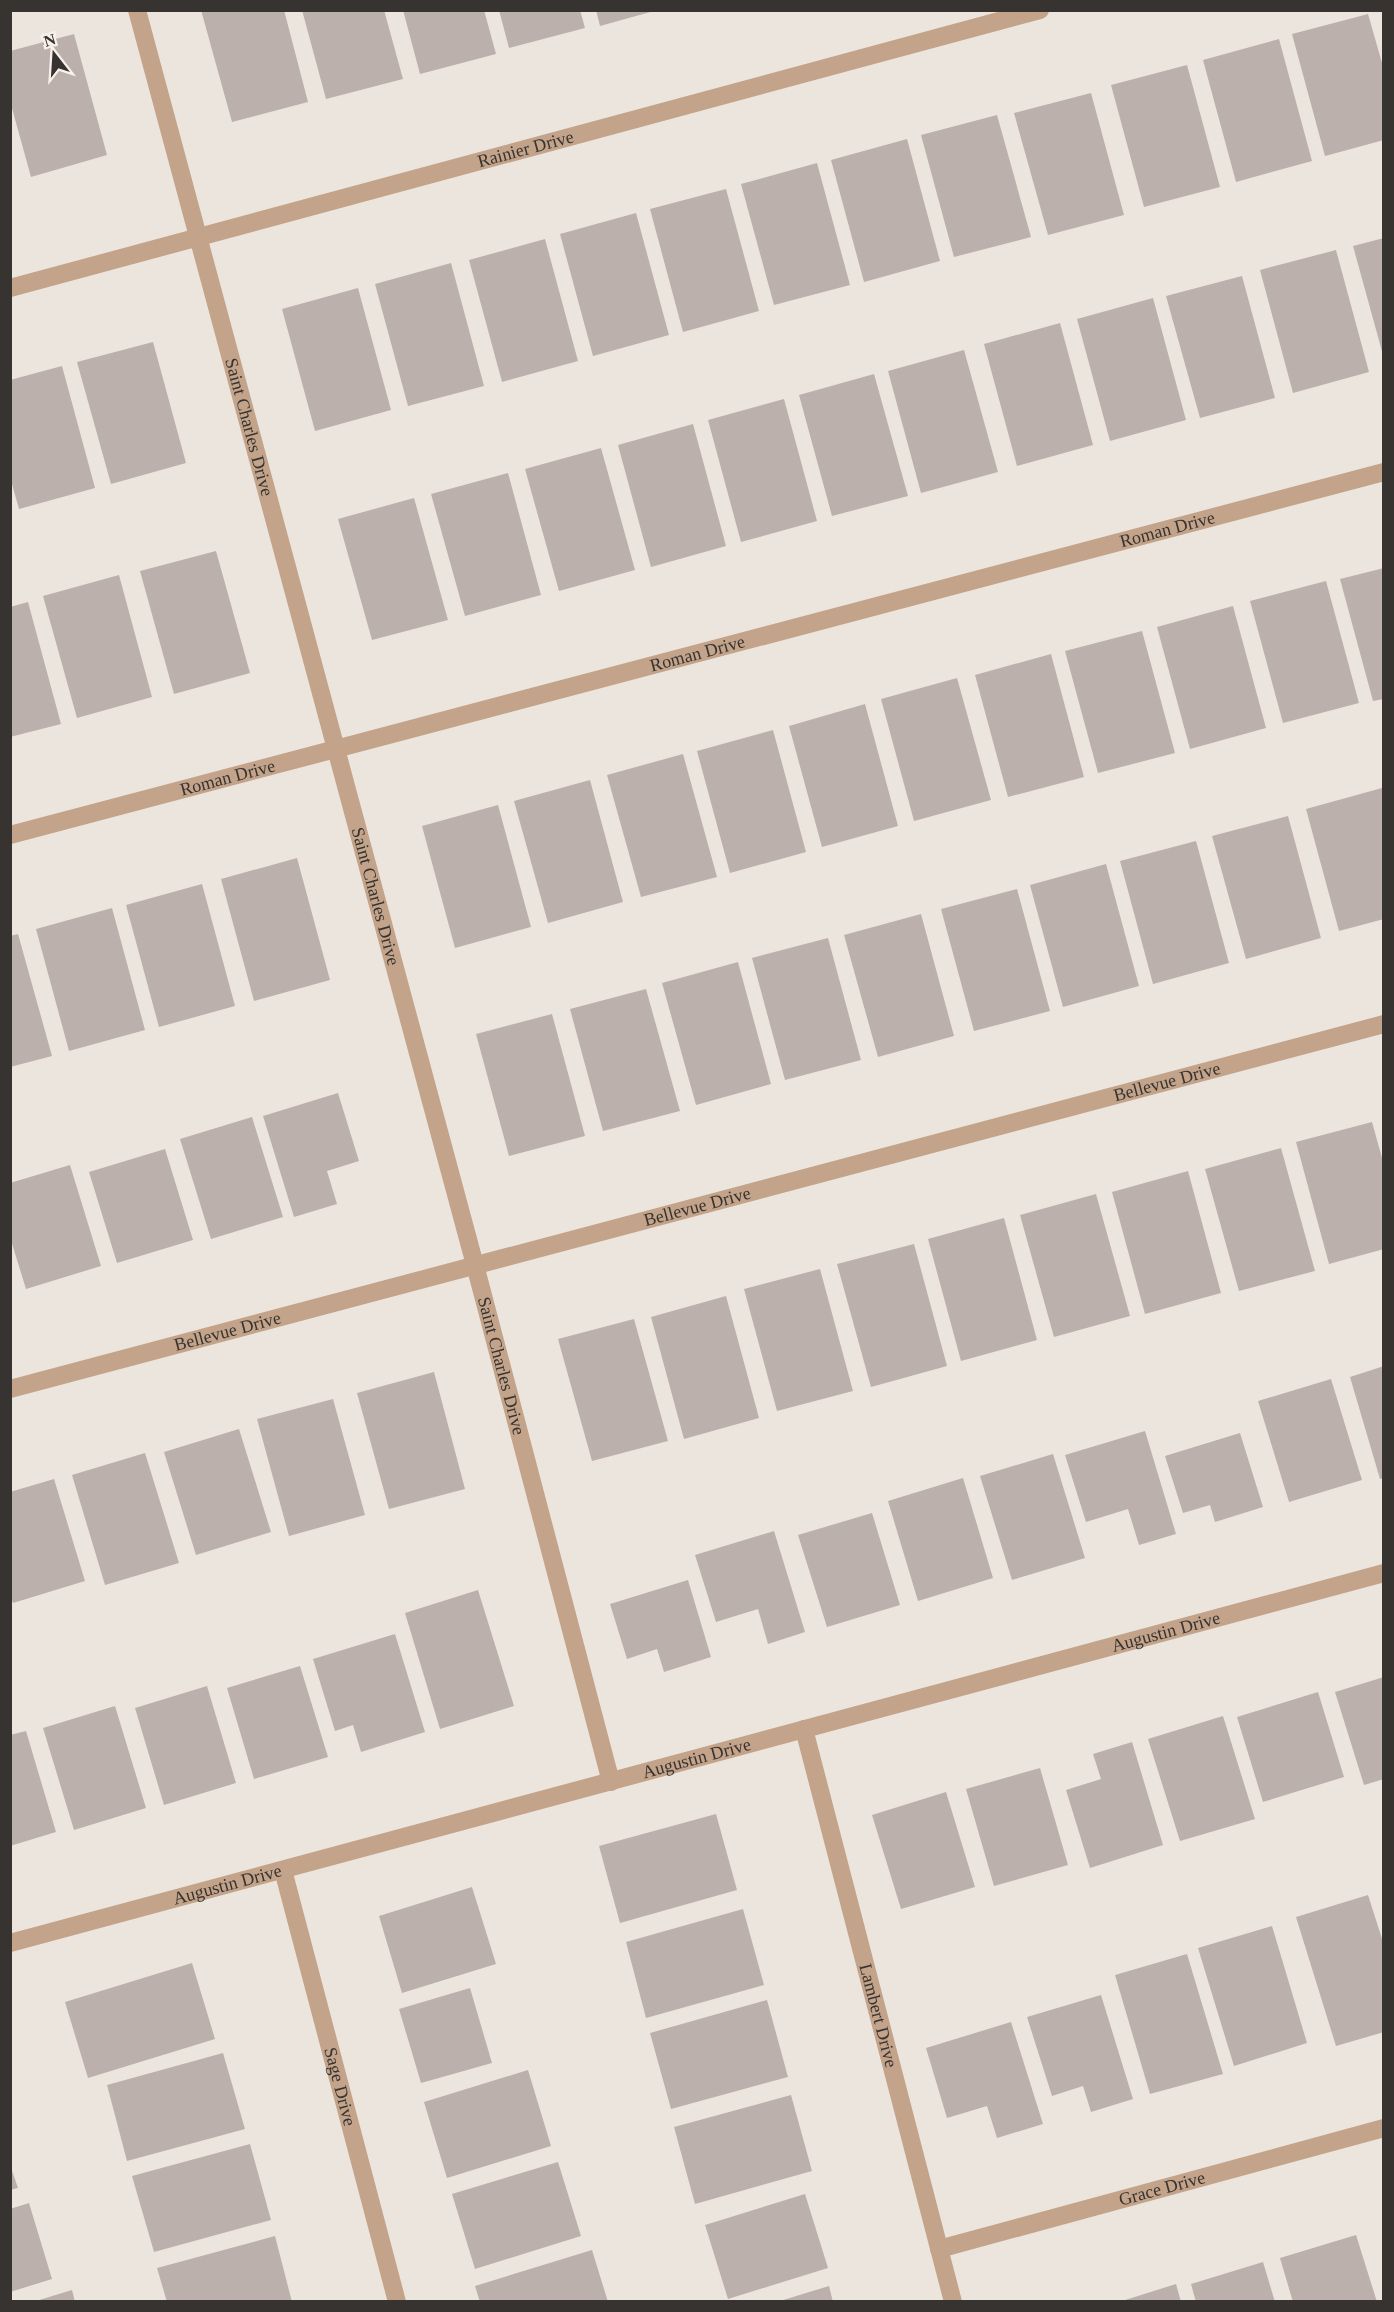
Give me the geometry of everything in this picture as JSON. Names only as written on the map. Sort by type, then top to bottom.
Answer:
[{"type":"street","name":"Saint Charles Drive","points":[[136,10],[475,1265],[611,1782]]},
{"type":"street","name":"Rainier Drive","points":[[10,288],[1040,10]]},
{"type":"street","name":"Roman Drive","points":[[10,835],[1383,472]]},
{"type":"street","name":"Bellevue Drive","points":[[10,1389],[1383,1024]]},
{"type":"street","name":"Augustin Drive","points":[[10,1943],[1383,1573]]},
{"type":"street","name":"Lambert Drive","points":[[804,1729],[953,2301]]},
{"type":"street","name":"Sage Drive","points":[[283,1870],[397,2301]]},
{"type":"street","name":"Grace Drive","points":[[939,2249],[1383,2128]]},
{"type":"building","points":[[201,10],[284,10],[308,102],[232,122]]},
{"type":"building","points":[[302,10],[384,10],[403,79],[326,99]]},
{"type":"building","points":[[403,10],[484,10],[496,54],[420,74]]},
{"type":"building","points":[[499,10],[580,10],[585,28],[509,48]]},
{"type":"building","points":[[596,10],[654,10],[654,11],[600,26]]},
{"type":"building","points":[[1368,14],[1384,70],[1384,140],[1325,156],[1292,34]]},
{"type":"building","points":[[74,34],[107,155],[31,177],[10,101],[10,51]]},
{"type":"building","points":[[1279,39],[1312,161],[1236,182],[1203,60]]},
{"type":"building","points":[[1187,65],[1220,187],[1144,207],[1111,85]]},
{"type":"building","points":[[1091,93],[1124,215],[1048,235],[1014,113]]},
{"type":"building","points":[[997,115],[1031,237],[954,257],[921,135]]},
{"type":"building","points":[[907,139],[940,261],[864,282],[831,160]]},
{"type":"building","points":[[817,163],[850,285],[774,305],[741,184]]},
{"type":"building","points":[[726,189],[759,311],[683,332],[650,209]]},
{"type":"building","points":[[636,213],[669,335],[593,356],[560,234]]},
{"type":"building","points":[[1384,238],[1384,355],[1383,355],[1353,246]]},
{"type":"building","points":[[545,239],[578,361],[502,382],[469,260]]},
{"type":"building","points":[[1336,250],[1369,372],[1293,393],[1260,270]]},
{"type":"building","points":[[451,263],[484,386],[408,406],[375,284]]},
{"type":"building","points":[[1242,276],[1275,398],[1200,418],[1166,296]]},
{"type":"building","points":[[358,288],[391,410],[315,431],[282,309]]},
{"type":"building","points":[[1153,298],[1186,420],[1110,441],[1077,319]]},
{"type":"building","points":[[1060,323],[1093,445],[1017,466],[984,344]]},
{"type":"building","points":[[153,342],[186,463],[111,484],[77,362]]},
{"type":"building","points":[[964,350],[998,472],[921,493],[888,371]]},
{"type":"building","points":[[62,366],[95,488],[19,509],[10,477],[10,380]]},
{"type":"building","points":[[874,374],[908,496],[832,516],[799,395]]},
{"type":"building","points":[[784,399],[817,521],[741,542],[708,420]]},
{"type":"building","points":[[693,424],[726,546],[651,567],[618,445]]},
{"type":"building","points":[[601,448],[635,570],[559,591],[525,469]]},
{"type":"building","points":[[508,473],[541,595],[465,616],[431,494]]},
{"type":"building","points":[[414,498],[448,620],[372,640],[338,519]]},
{"type":"building","points":[[216,551],[250,673],[174,694],[140,571]]},
{"type":"building","points":[[1384,568],[1384,699],[1373,701],[1340,579]]},
{"type":"building","points":[[119,575],[152,697],[77,718],[43,596]]},
{"type":"building","points":[[1326,581],[1359,703],[1283,723],[1250,601]]},
{"type":"building","points":[[28,602],[61,724],[10,737],[10,607]]},
{"type":"building","points":[[1233,606],[1266,728],[1190,749],[1157,627]]},
{"type":"building","points":[[1142,631],[1175,753],[1098,773],[1065,651]]},
{"type":"building","points":[[1051,654],[1084,777],[1008,797],[975,675]]},
{"type":"building","points":[[957,678],[991,800],[914,821],[881,699]]},
{"type":"building","points":[[865,704],[898,826],[822,847],[789,726]]},
{"type":"building","points":[[773,730],[806,852],[730,873],[697,751]]},
{"type":"building","points":[[683,754],[717,877],[641,897],[607,775]]},
{"type":"building","points":[[590,780],[623,902],[548,923],[514,801]]},
{"type":"building","points":[[1382,788],[1384,794],[1384,919],[1339,931],[1306,809]]},
{"type":"building","points":[[498,805],[531,927],[455,948],[422,826]]},
{"type":"building","points":[[1288,816],[1321,938],[1246,959],[1212,836]]},
{"type":"building","points":[[1196,841],[1229,963],[1153,984],[1120,861]]},
{"type":"building","points":[[297,858],[330,980],[254,1001],[221,879]]},
{"type":"building","points":[[1106,864],[1139,986],[1063,1007],[1030,885]]},
{"type":"building","points":[[202,884],[235,1006],[159,1027],[126,905]]},
{"type":"building","points":[[1017,889],[1050,1011],[974,1031],[941,909]]},
{"type":"building","points":[[112,908],[145,1030],[69,1051],[36,929]]},
{"type":"building","points":[[921,914],[954,1036],[878,1057],[844,935]]},
{"type":"building","points":[[18,934],[52,1056],[10,1067],[10,936]]},
{"type":"building","points":[[828,938],[861,1060],[785,1080],[752,958]]},
{"type":"building","points":[[738,962],[771,1084],[696,1105],[662,983]]},
{"type":"building","points":[[646,989],[680,1111],[603,1131],[570,1009]]},
{"type":"building","points":[[552,1014],[585,1136],[509,1156],[476,1034]]},
{"type":"building","points":[[338,1093],[359,1161],[327,1171],[337,1204],[294,1217],[263,1116]]},
{"type":"building","points":[[252,1117],[283,1217],[211,1239],[180,1139]]},
{"type":"building","points":[[1372,1122],[1384,1165],[1384,1249],[1329,1264],[1296,1142]]},
{"type":"building","points":[[1281,1148],[1315,1271],[1239,1291],[1205,1169]]},
{"type":"building","points":[[165,1149],[193,1240],[117,1263],[89,1172]]},
{"type":"building","points":[[70,1165],[101,1266],[26,1289],[10,1237],[10,1183]]},
{"type":"building","points":[[1188,1171],[1221,1293],[1145,1314],[1112,1192]]},
{"type":"building","points":[[1096,1194],[1130,1316],[1054,1337],[1020,1215]]},
{"type":"building","points":[[1004,1218],[1037,1340],[961,1361],[928,1239]]},
{"type":"building","points":[[914,1244],[947,1366],[871,1387],[837,1264]]},
{"type":"building","points":[[820,1269],[853,1391],[777,1411],[744,1289]]},
{"type":"building","points":[[726,1296],[759,1418],[684,1439],[651,1317]]},
{"type":"building","points":[[634,1319],[668,1441],[592,1461],[558,1339]]},
{"type":"building","points":[[1384,1366],[1384,1478],[1380,1479],[1350,1377]]},
{"type":"building","points":[[434,1372],[465,1489],[389,1509],[357,1393]]},
{"type":"building","points":[[1331,1379],[1362,1480],[1289,1502],[1258,1401]]},
{"type":"building","points":[[333,1399],[365,1515],[289,1536],[257,1419]]},
{"type":"building","points":[[239,1429],[271,1532],[196,1555],[164,1452]]},
{"type":"building","points":[[1145,1431],[1176,1534],[1139,1545],[1128,1509],[1086,1522],[1065,1455]]},
{"type":"building","points":[[1240,1433],[1263,1507],[1215,1522],[1210,1505],[1183,1513],[1165,1456]]},
{"type":"building","points":[[145,1453],[179,1563],[105,1585],[72,1475]]},
{"type":"building","points":[[1053,1454],[1085,1558],[1012,1580],[980,1476]]},
{"type":"building","points":[[963,1478],[993,1578],[918,1601],[888,1501]]},
{"type":"building","points":[[54,1479],[85,1581],[13,1603],[10,1596],[10,1492]]},
{"type":"building","points":[[872,1513],[900,1605],[827,1627],[798,1535]]},
{"type":"building","points":[[774,1531],[805,1632],[768,1644],[758,1609],[716,1622],[695,1555]]},
{"type":"building","points":[[688,1580],[711,1657],[664,1672],[657,1649],[627,1659],[610,1604]]},
{"type":"building","points":[[478,1590],[514,1706],[440,1729],[405,1613]]},
{"type":"building","points":[[395,1634],[425,1732],[361,1752],[353,1725],[335,1731],[313,1659]]},
{"type":"building","points":[[300,1666],[328,1757],[254,1779],[227,1688]]},
{"type":"building","points":[[1384,1677],[1384,1779],[1364,1785],[1335,1692]]},
{"type":"building","points":[[207,1686],[236,1783],[164,1805],[135,1708]]},
{"type":"building","points":[[1318,1692],[1344,1777],[1263,1802],[1237,1717]]},
{"type":"building","points":[[115,1706],[146,1808],[74,1830],[43,1728]]},
{"type":"building","points":[[1223,1716],[1255,1819],[1180,1841],[1148,1739]]},
{"type":"building","points":[[26,1731],[56,1832],[10,1846],[10,1735]]},
{"type":"building","points":[[1132,1742],[1163,1845],[1090,1868],[1066,1790],[1101,1779],[1093,1754]]},
{"type":"building","points":[[1040,1768],[1068,1865],[994,1886],[966,1789]]},
{"type":"building","points":[[946,1792],[975,1887],[901,1909],[872,1815]]},
{"type":"building","points":[[716,1814],[737,1890],[620,1923],[599,1846]]},
{"type":"building","points":[[472,1887],[496,1964],[402,1993],[379,1916]]},
{"type":"building","points":[[1368,1895],[1384,1945],[1384,2032],[1336,2046],[1296,1917]]},
{"type":"building","points":[[743,1909],[764,1985],[646,2018],[626,1942]]},
{"type":"building","points":[[1272,1926],[1307,2043],[1234,2066],[1198,1948]]},
{"type":"building","points":[[1187,1954],[1223,2074],[1150,2094],[1115,1975]]},
{"type":"building","points":[[192,1963],[215,2039],[88,2078],[65,2002]]},
{"type":"building","points":[[470,1988],[492,2063],[421,2083],[399,2009]]},
{"type":"building","points":[[1101,1995],[1133,2099],[1091,2112],[1083,2086],[1052,2096],[1027,2017]]},
{"type":"building","points":[[767,2000],[788,2077],[671,2109],[650,2033]]},
{"type":"building","points":[[1011,2022],[1043,2124],[997,2138],[987,2106],[947,2118],[926,2048]]},
{"type":"building","points":[[223,2053],[245,2129],[127,2161],[107,2085]]},
{"type":"building","points":[[528,2070],[551,2146],[447,2178],[424,2102]]},
{"type":"building","points":[[791,2095],[812,2171],[695,2204],[674,2127]]},
{"type":"building","points":[[250,2144],[271,2220],[154,2252],[132,2176]]},
{"type":"building","points":[[558,2162],[581,2236],[475,2269],[452,2194]]},
{"type":"building","points":[[10,2165],[18,2188],[10,2190]]},
{"type":"building","points":[[805,2194],[828,2268],[728,2299],[705,2225]]},
{"type":"building","points":[[29,2203],[52,2279],[10,2292],[10,2209]]},
{"type":"building","points":[[1356,2235],[1377,2302],[1293,2302],[1280,2258]]},
{"type":"building","points":[[275,2236],[292,2302],[167,2302],[157,2268]]},
{"type":"building","points":[[592,2250],[608,2302],[480,2302],[475,2286]]},
{"type":"building","points":[[1263,2262],[1275,2302],[1196,2302],[1191,2284]]},
{"type":"building","points":[[1176,2284],[1181,2302],[1122,2302],[1122,2301]]},
{"type":"building","points":[[829,2286],[833,2302],[780,2302],[780,2301]]},
{"type":"building","points":[[72,2290],[75,2302],[36,2302],[36,2301]]}]
